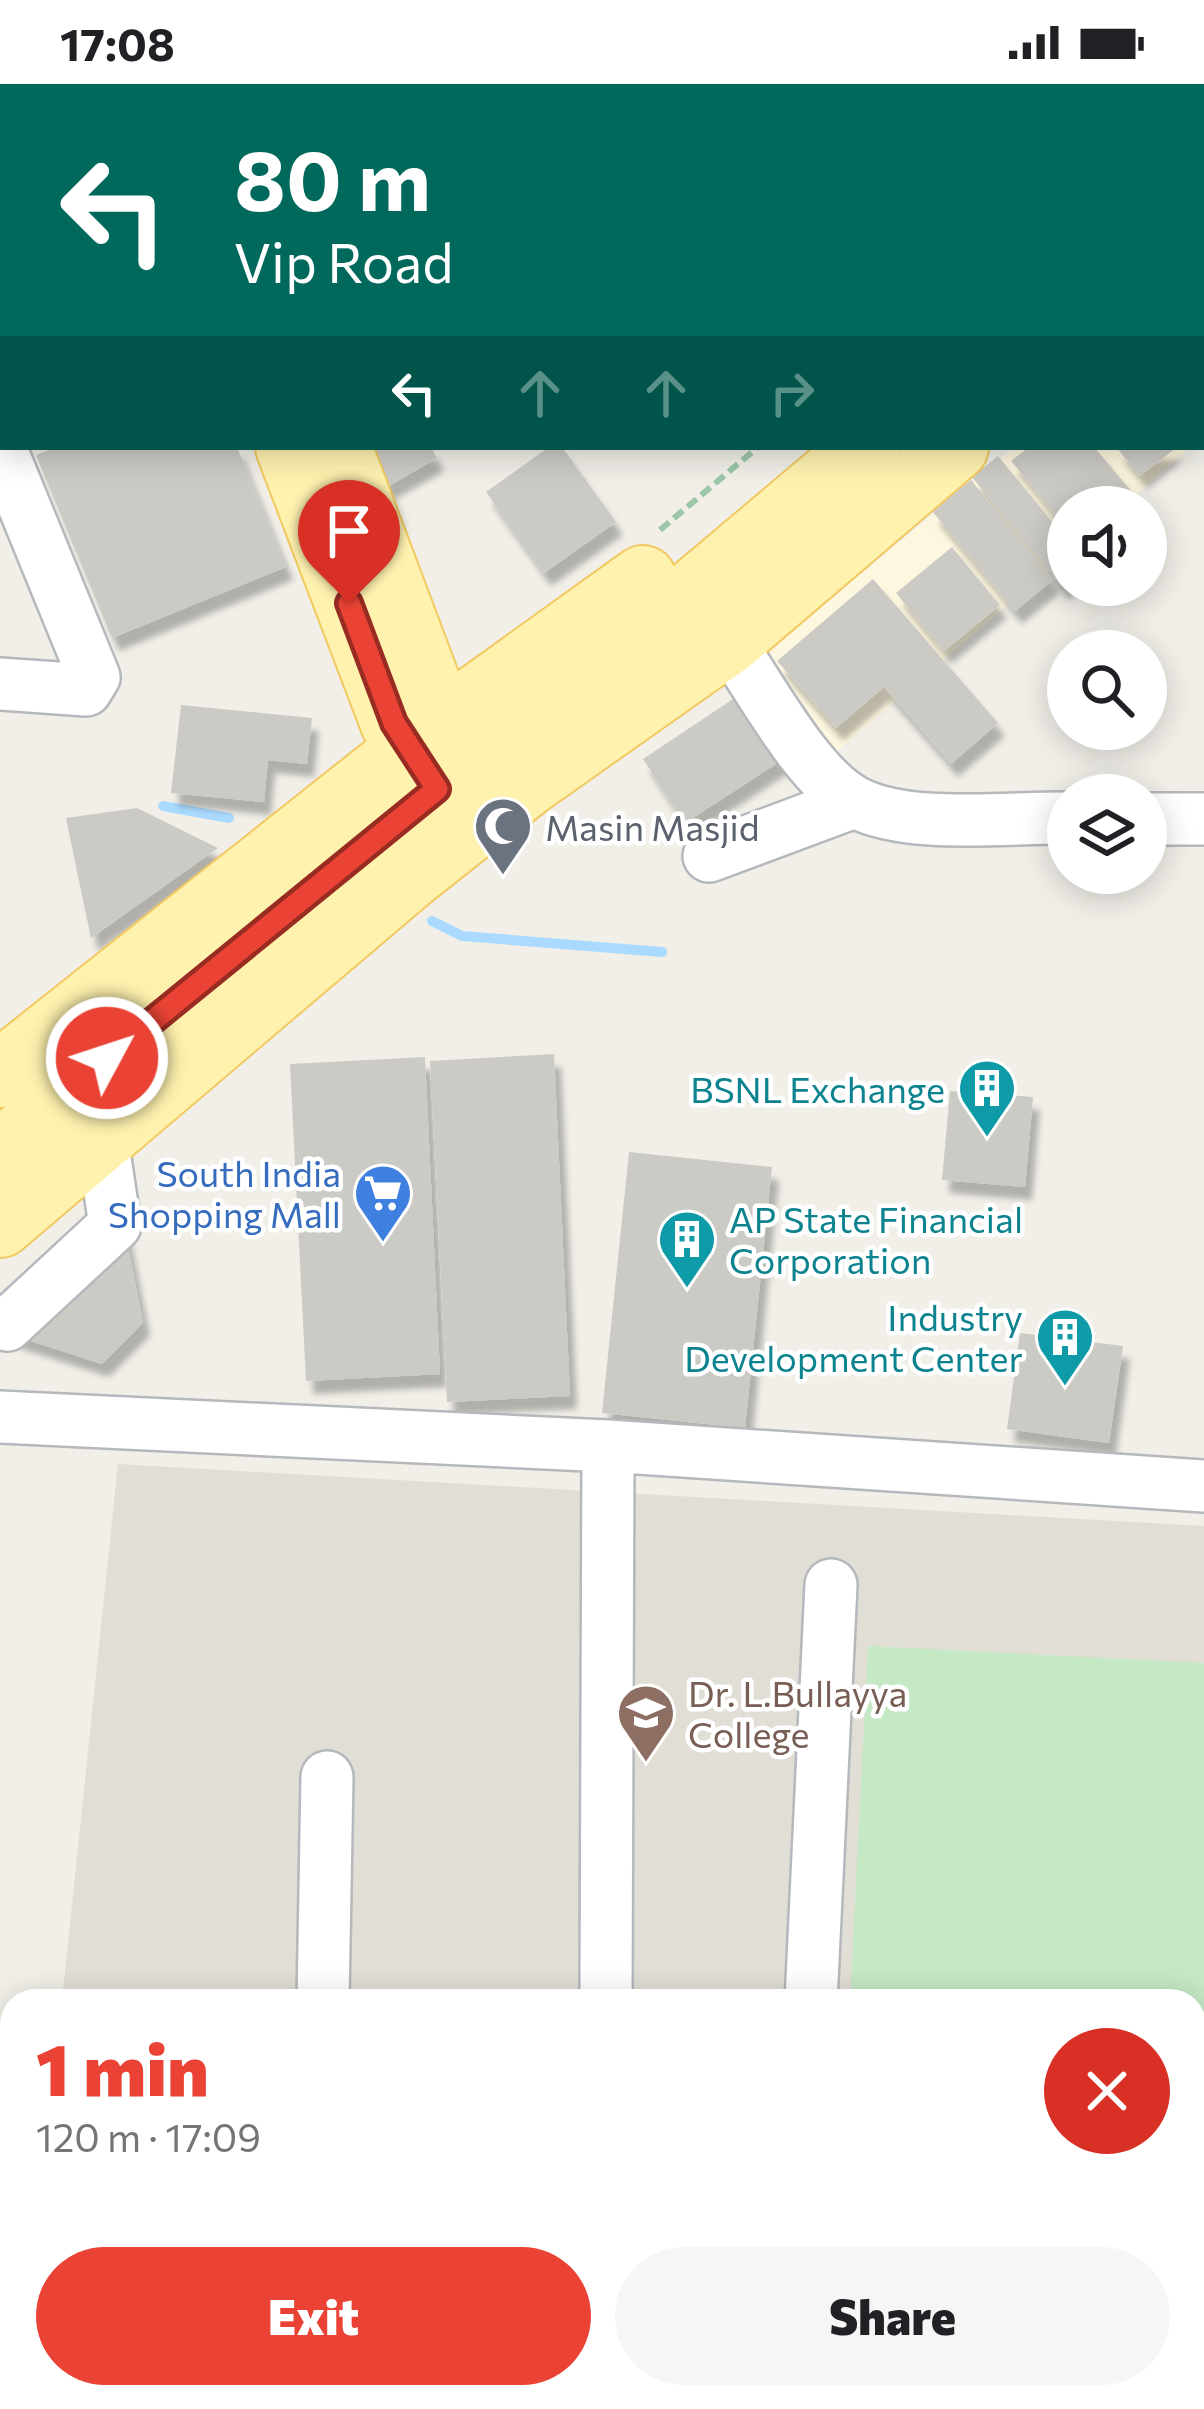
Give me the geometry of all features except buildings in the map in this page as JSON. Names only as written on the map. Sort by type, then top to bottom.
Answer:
[{"type":"main road","points":[[290,450],[394,723],[454,777]]},
{"type":"main road","points":[[339,450],[454,777]]},
{"type":"main road","points":[[0,1224],[102,1139],[230,1055],[325,974],[454,777],[580,629],[795,450]]},
{"type":"main road","points":[[0,1074],[454,777],[584,685],[862,450]]},
{"type":"main road","points":[[0,1156],[107,1058],[454,777],[728,641],[951,450]]},
{"type":"street","points":[[0,684],[68,692],[86,690],[94,676],[2,450]]},
{"type":"street","points":[[728,641],[822,776],[854,802],[899,817],[1047,818]]},
{"type":"street","points":[[709,856],[854,802]]},
{"type":"street","points":[[1167,818],[1204,819]]},
{"type":"street","points":[[0,1323],[7,1325],[116,1226],[102,1139]]},
{"type":"street","points":[[0,1417],[608,1446],[1204,1486]]},
{"type":"street","points":[[606,1989],[608,1446]]},
{"type":"street","points":[[812,1989],[831,1585]]},
{"type":"street","points":[[323,1989],[327,1778]]},
{"type":"shaded area","points":[[1011,450],[1188,450],[1146,486],[1047,486],[1047,571],[834,754],[759,658]]},
{"type":"shaded area","name":"Dr. L.Bullayya College","points":[[118,1464],[1204,1526],[1204,1989],[63,1989]]},
{"type":"green space","points":[[868,1646],[1204,1663],[1204,1989],[851,1989]]},
{"type":"waterway","points":[[163,806],[229,818]]},
{"type":"waterway","points":[[432,921],[462,936],[662,952]]},
{"type":"place","name":"Masin Masjid","points":[[503,877]]},
{"type":"place","name":"BSNL Exchange","points":[[987,1139]]},
{"type":"place","name":"South India Shopping Mall","points":[[383,1244]]},
{"type":"place","name":"AP State Financial Corporation","points":[[687,1290]]},
{"type":"place","name":"Industry Development Center","points":[[1065,1388]]},
{"type":"place","name":"Dr. L.Bullayya College","points":[[646,1764]]},
{"type":"route","points":[[107,1058],[437,789],[394,723],[349,603]]}]
